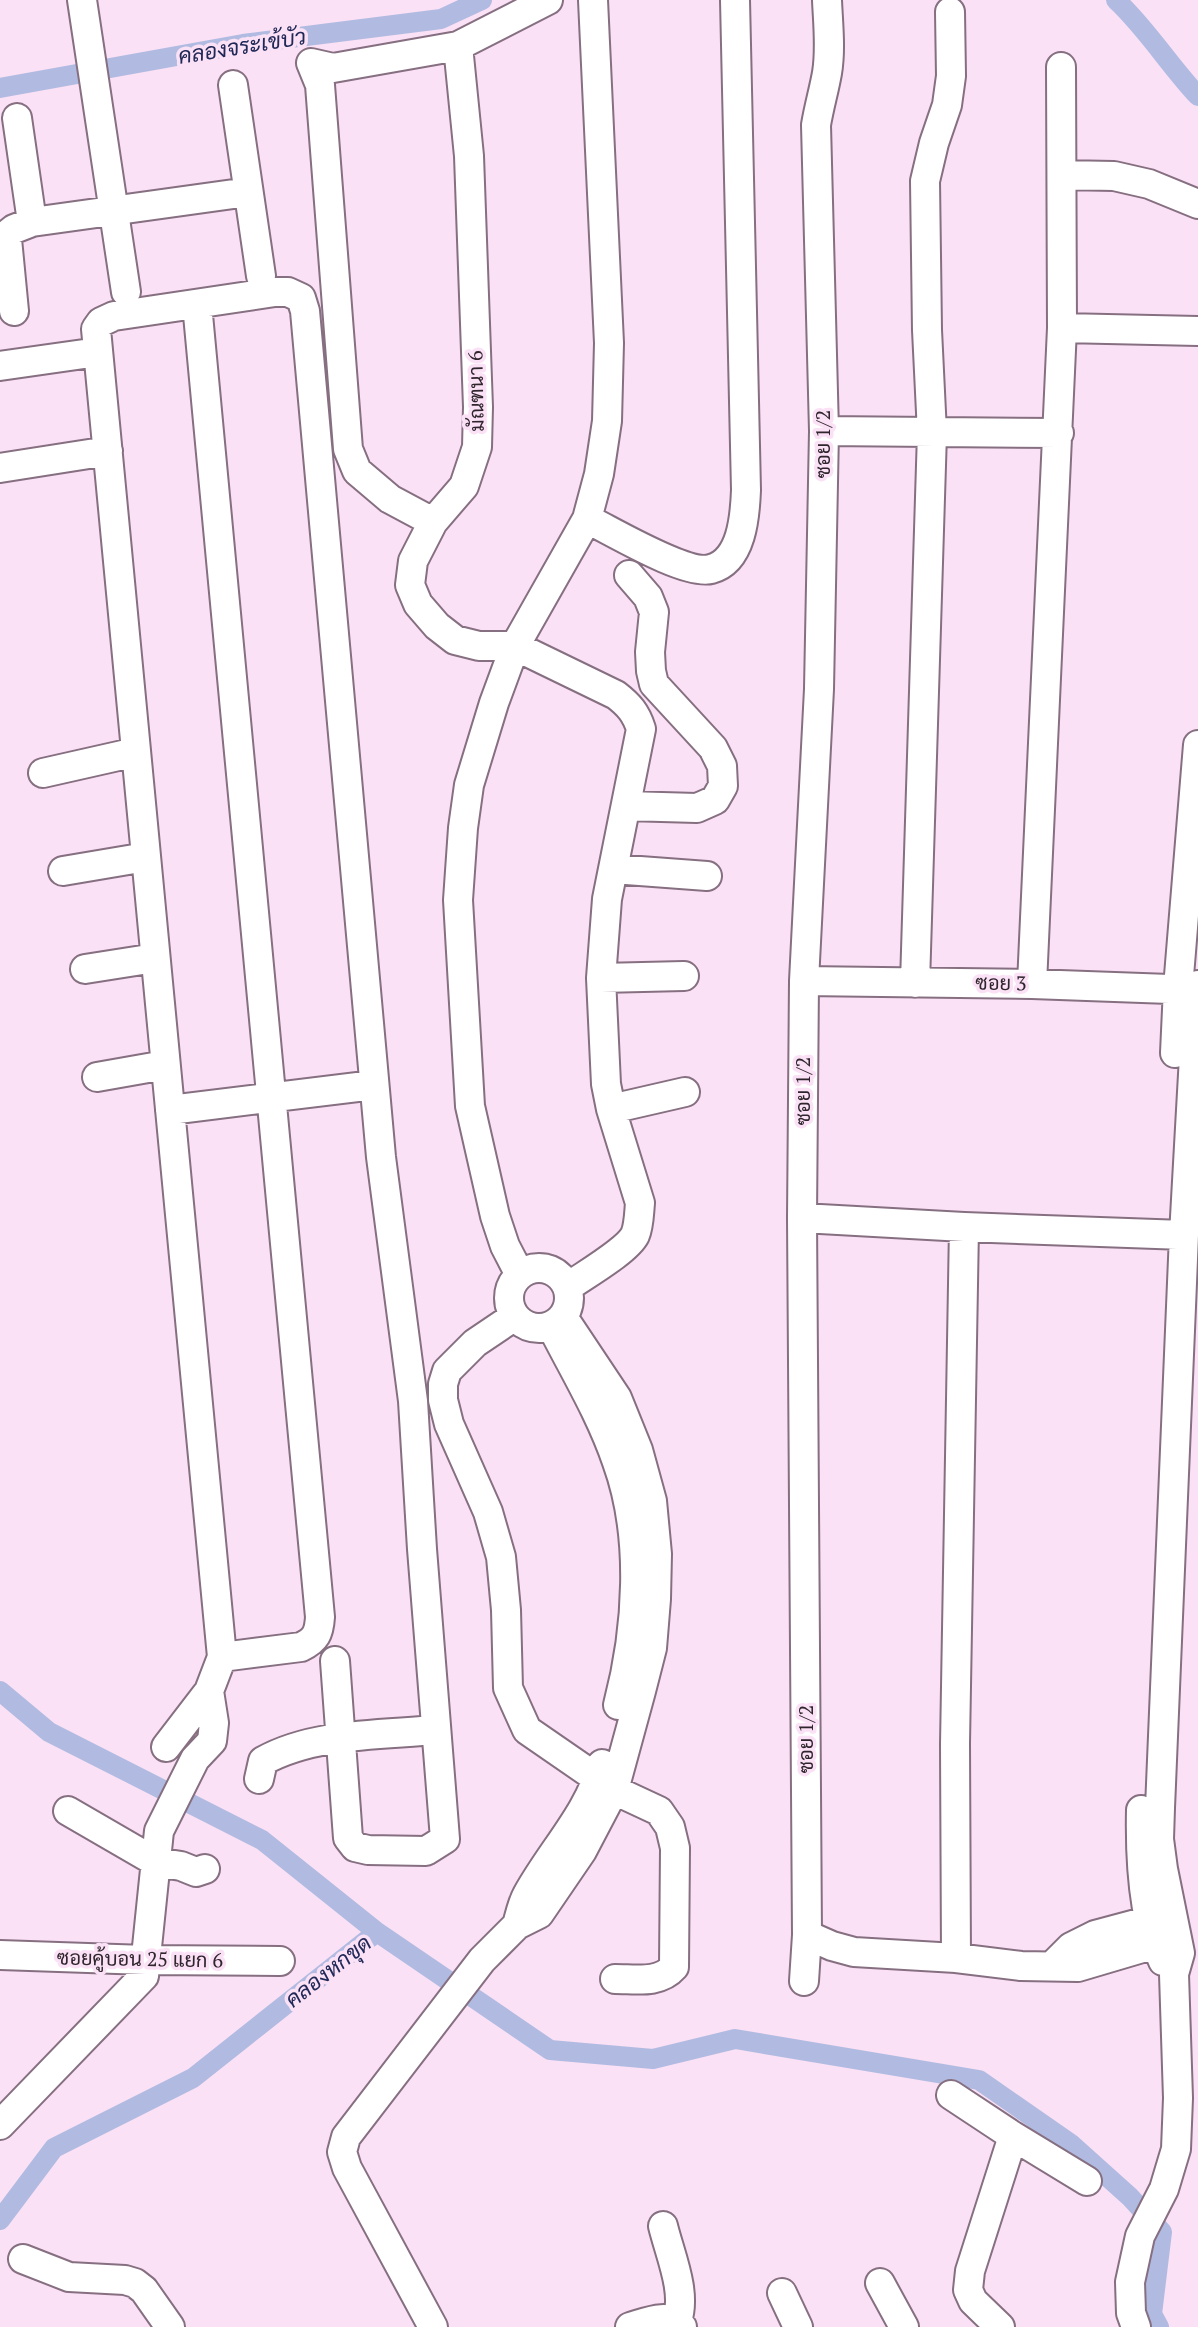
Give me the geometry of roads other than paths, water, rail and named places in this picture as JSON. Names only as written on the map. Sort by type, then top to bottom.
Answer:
[{"type":"street","points":[[82,0],[126,292]]},
{"type":"street","points":[[433,522],[390,499],[357,471],[348,449],[320,85],[311,63],[333,68],[458,46],[548,0]]},
{"type":"street","points":[[520,1275],[505,1246],[495,1216],[470,1106],[458,900],[469,785],[494,703],[515,646],[587,519],[599,474],[607,421],[609,343],[593,0]]},
{"type":"street","points":[[587,519],[671,561],[694,569],[709,570],[724,564],[745,522],[735,0]]},
{"type":"street","name":"ซอย 1/2","points":[[804,1981],[807,1935],[802,1218],[804,981],[819,689],[824,431],[816,125],[827,72],[827,0]]},
{"type":"street","points":[[915,983],[932,433],[925,181],[947,105],[951,76],[950,12]]},
{"type":"street","name":"มัณฑนา 6","points":[[458,46],[469,156],[477,447],[464,486],[433,522],[413,561],[410,585],[418,604],[437,626],[455,640],[479,646],[515,646]]},
{"type":"street","points":[[1032,984],[1059,433],[1062,328],[1061,67]]},
{"type":"street","points":[[233,85],[261,276]]},
{"type":"street","points":[[17,118],[32,222]]},
{"type":"street","points":[[1062,175],[1114,176],[1149,184],[1198,204]]},
{"type":"street","points":[[14,311],[7,239],[14,229],[32,222],[114,209],[248,192]]},
{"type":"street","points":[[166,1747],[209,1691],[222,1657],[96,329],[107,318],[288,292],[301,298],[305,311],[381,1157],[413,1401],[445,1839],[426,1851],[368,1850],[355,1847],[348,1838],[335,1661]]},
{"type":"street","points":[[197,304],[320,1617],[320,1627],[312,1642],[301,1647],[222,1657]]},
{"type":"street","points":[[1062,328],[1198,331]]},
{"type":"street","points":[[0,366],[98,352]]},
{"type":"street","points":[[824,431],[1059,433]]},
{"type":"street","points":[[0,468],[108,451]]},
{"type":"street","points":[[626,806],[697,808],[715,800],[723,786],[722,766],[713,748],[654,684],[650,652],[654,612],[648,597],[629,575]]},
{"type":"street","points":[[515,646],[616,695],[629,705],[641,729],[607,899],[601,978],[606,1084],[640,1203],[635,1235],[625,1247],[568,1287]]},
{"type":"street","points":[[1136,2327],[1131,2313],[1130,2282],[1140,2236],[1164,2189],[1176,2149],[1178,2098],[1174,1982],[1161,1959],[1164,1929],[1141,1870],[1140,1840],[1191,988],[1198,745]]},
{"type":"street","points":[[43,773],[136,752]]},
{"type":"street","points":[[63,871],[146,857]]},
{"type":"street","points":[[613,869],[707,876]]},
{"type":"street","points":[[85,969],[155,958]]},
{"type":"street","points":[[601,978],[684,976]]},
{"type":"street","name":"ซอย 3","points":[[804,981],[1191,988]]},
{"type":"street","points":[[97,1077],[165,1065]]},
{"type":"street","points":[[170,1110],[374,1085]]},
{"type":"street","points":[[611,1109],[685,1092]]},
{"type":"street","points":[[802,1218],[1175,1235]]},
{"type":"street","points":[[956,1958],[955,1744],[964,1227]]},
{"type":"street","points":[[533,1269],[547,1269],[559,1275],[568,1287],[569,1302],[557,1321],[538,1328],[525,1325],[515,1316],[510,1295],[520,1275],[533,1269]]},
{"type":"street","points":[[515,1316],[475,1343],[447,1371],[443,1400],[449,1424],[488,1512],[501,1557],[508,1688],[527,1730],[606,1785],[659,1811],[670,1827],[675,1848],[674,1967],[667,1976],[655,1979],[615,1979]]},
{"type":"street","points":[[433,2327],[347,2168],[342,2152],[346,2137],[456,1991],[517,1925],[539,1914],[582,1851],[648,1662],[635,1564],[637,1491],[618,1464],[557,1321]]},
{"type":"street","points":[[0,2125],[144,1976],[162,1845],[206,1757],[214,1723],[209,1691]]},
{"type":"street","points":[[259,1779],[263,1761],[283,1750],[342,1739],[436,1730]]},
{"type":"street","points":[[68,1811],[162,1845],[181,1866],[196,1872],[205,1869]]},
{"type":"street","points":[[807,1935],[854,1952],[956,1958],[1021,1966],[1078,1967],[1164,1929]]},
{"type":"street","name":"ซอยคู้บอน 25 แยก 6","points":[[0,1955],[280,1961]]},
{"type":"street","points":[[951,2095],[1087,2181]]},
{"type":"street","points":[[1000,2327],[973,2301],[968,2290],[970,2271],[1013,2136]]},
{"type":"street","points":[[630,2327],[668,2318],[680,2324],[679,2290],[663,2226]]},
{"type":"street","points":[[23,2259],[69,2277],[135,2283],[144,2290],[170,2327]]},
{"type":"street","points":[[880,2283],[904,2327]]},
{"type":"street","points":[[782,2293],[798,2327]]},
{"type":"waterway","name":"คลองจระเข้บัว","points":[[0,88],[243,44],[441,19],[482,0]]},
{"type":"waterway","points":[[1116,0],[1198,96]]},
{"type":"waterway","name":"คลองหกขุด","points":[[0,1691],[49,1732],[262,1840],[377,1932],[193,2078],[54,2148],[0,2220]]},
{"type":"waterway","points":[[377,1932],[550,2050],[653,2059],[735,2039],[979,2080],[1071,2144],[1130,2197],[1162,2232],[1152,2314],[1159,2327]]}]
